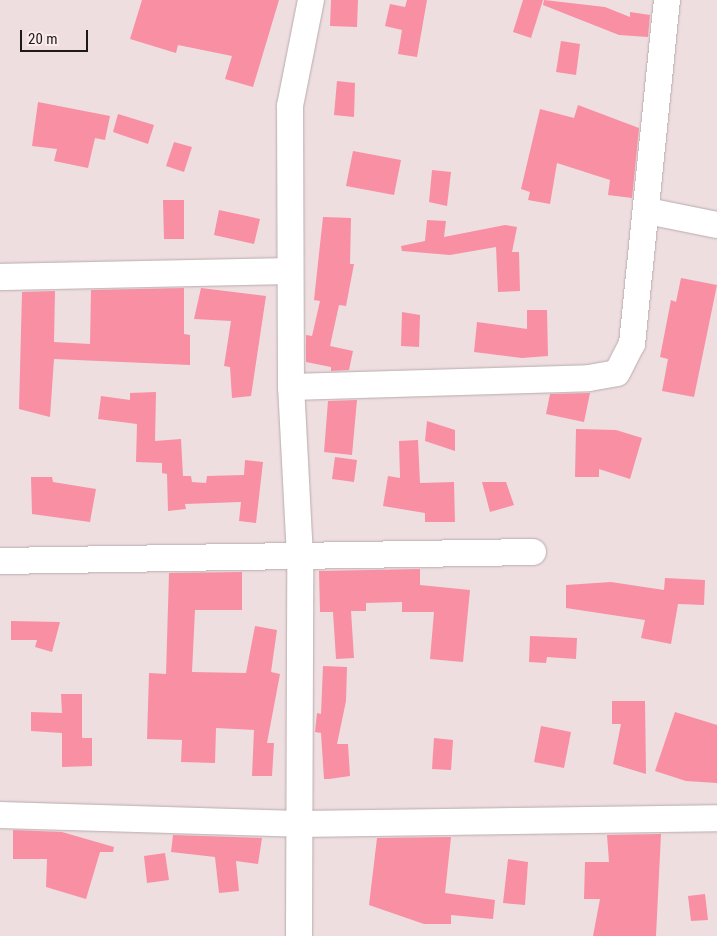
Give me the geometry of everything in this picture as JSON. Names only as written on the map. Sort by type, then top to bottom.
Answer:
[{"type":"street","points":[[299,936],[300,558],[291,387],[290,106],[311,0]]},
{"type":"street","points":[[291,387],[588,378],[617,373],[632,344],[648,211],[667,0]]},
{"type":"street","points":[[648,211],[717,225]]},
{"type":"street","points":[[0,277],[290,271]]},
{"type":"street","points":[[0,561],[300,558],[533,552]]},
{"type":"street","points":[[0,815],[299,824],[717,818]]},
{"type":"building","points":[[142,0],[279,0],[253,87],[225,79],[232,56],[178,45],[176,53],[130,39]]},
{"type":"building","points":[[331,0],[358,0],[357,27],[330,26]]},
{"type":"building","points":[[407,0],[427,0],[417,57],[398,54],[402,30],[385,26],[390,4],[405,7]]},
{"type":"building","points":[[523,0],[543,0],[531,38],[513,32]]},
{"type":"building","points":[[544,0],[605,7],[630,17],[630,12],[650,15],[648,37],[619,35],[543,5]]},
{"type":"building","points":[[561,41],[580,44],[576,75],[556,72]]},
{"type":"building","points":[[337,81],[355,83],[354,117],[334,115]]},
{"type":"building","points":[[38,102],[110,116],[105,140],[95,138],[88,168],[54,161],[57,149],[32,146]]},
{"type":"building","points":[[578,105],[639,128],[632,198],[608,195],[610,180],[557,163],[550,204],[528,200],[530,192],[521,189],[540,109],[574,118]]},
{"type":"building","points":[[118,114],[154,125],[148,144],[113,132]]},
{"type":"building","points":[[174,142],[192,147],[184,172],[166,166]]},
{"type":"building","points":[[353,151],[401,160],[394,195],[346,186]]},
{"type":"building","points":[[432,170],[451,172],[447,206],[429,202]]},
{"type":"building","points":[[163,200],[184,200],[184,239],[164,239]]},
{"type":"building","points":[[219,210],[260,219],[254,244],[214,235]]},
{"type":"building","points":[[323,217],[351,218],[350,264],[354,264],[346,306],[339,305],[330,346],[353,351],[349,370],[331,371],[331,367],[306,362],[306,335],[312,336],[320,301],[314,300]]},
{"type":"building","points":[[427,220],[446,221],[444,237],[505,225],[517,227],[512,252],[519,252],[520,291],[498,292],[496,247],[450,255],[402,251],[401,246],[425,241]]},
{"type":"building","points":[[681,278],[717,285],[694,397],[662,391],[668,359],[660,357],[671,300],[676,302]]},
{"type":"building","points":[[184,288],[184,334],[190,335],[190,365],[54,359],[50,417],[19,409],[22,292],[55,291],[54,342],[90,344],[91,290]]},
{"type":"building","points":[[201,288],[266,296],[251,396],[232,398],[230,367],[224,366],[231,321],[194,319]]},
{"type":"building","points":[[527,310],[547,310],[548,356],[522,358],[474,352],[477,322],[527,329]]},
{"type":"building","points":[[402,312],[420,315],[419,347],[401,346]]},
{"type":"building","points":[[156,392],[155,441],[181,439],[183,476],[191,476],[192,482],[206,483],[207,476],[244,475],[245,460],[263,462],[256,523],[239,521],[241,502],[185,504],[186,509],[168,511],[167,474],[162,473],[162,463],[136,462],[137,424],[98,419],[101,396],[130,400],[130,393]]},
{"type":"building","points":[[590,393],[584,422],[546,414],[550,394]]},
{"type":"building","points":[[357,400],[352,455],[324,452],[328,401]]},
{"type":"building","points":[[427,421],[455,430],[455,451],[425,441]]},
{"type":"building","points":[[576,429],[616,430],[642,438],[630,479],[599,469],[599,477],[575,477]]},
{"type":"building","points":[[418,440],[420,483],[454,482],[455,522],[425,522],[425,513],[383,506],[388,476],[400,478],[399,441]]},
{"type":"building","points":[[335,457],[357,460],[354,482],[332,479]]},
{"type":"building","points":[[31,477],[52,477],[53,482],[96,489],[90,522],[32,514]]},
{"type":"building","points":[[482,482],[506,482],[514,505],[490,512]]},
{"type":"building","points":[[420,569],[420,585],[470,590],[463,662],[430,659],[434,612],[402,612],[402,602],[366,603],[366,611],[351,611],[354,658],[336,659],[333,612],[320,612],[319,571]]},
{"type":"building","points":[[242,572],[242,610],[195,610],[192,672],[246,673],[255,626],[277,630],[271,672],[280,674],[267,743],[274,743],[272,776],[252,776],[254,730],[216,728],[215,763],[181,762],[182,740],[147,739],[149,673],[166,674],[169,573]]},
{"type":"building","points":[[665,578],[705,580],[704,605],[678,604],[671,644],[641,638],[645,620],[566,608],[566,585],[611,582],[664,590]]},
{"type":"building","points":[[11,621],[60,622],[52,652],[35,647],[37,640],[11,640]]},
{"type":"building","points":[[530,636],[577,638],[576,659],[547,657],[546,663],[529,662]]},
{"type":"building","points":[[323,666],[347,667],[346,701],[337,744],[348,744],[350,776],[324,779],[321,733],[315,732],[317,713],[321,714]]},
{"type":"building","points":[[61,694],[82,694],[82,738],[92,738],[92,766],[62,767],[62,733],[31,731],[31,712],[62,713]]},
{"type":"building","points":[[612,701],[645,701],[646,774],[613,764],[621,724],[612,724]]},
{"type":"building","points":[[675,712],[717,725],[717,783],[686,781],[655,771]]},
{"type":"building","points":[[541,726],[571,732],[564,768],[534,762]]},
{"type":"building","points":[[434,738],[453,740],[451,770],[432,769]]},
{"type":"building","points":[[13,830],[62,832],[114,847],[113,852],[100,852],[86,899],[46,887],[47,859],[13,859]]},
{"type":"building","points":[[661,834],[656,936],[593,936],[600,899],[584,899],[585,862],[609,862],[607,835]]},
{"type":"building","points":[[173,835],[262,838],[258,864],[236,861],[239,891],[219,893],[215,857],[171,852]]},
{"type":"building","points":[[451,837],[445,893],[495,900],[493,919],[451,915],[451,924],[424,924],[369,905],[377,838]]},
{"type":"building","points":[[165,853],[169,880],[147,883],[144,856]]},
{"type":"building","points":[[508,859],[528,862],[525,905],[503,903]]},
{"type":"building","points":[[705,894],[708,920],[691,921],[688,896]]}]
